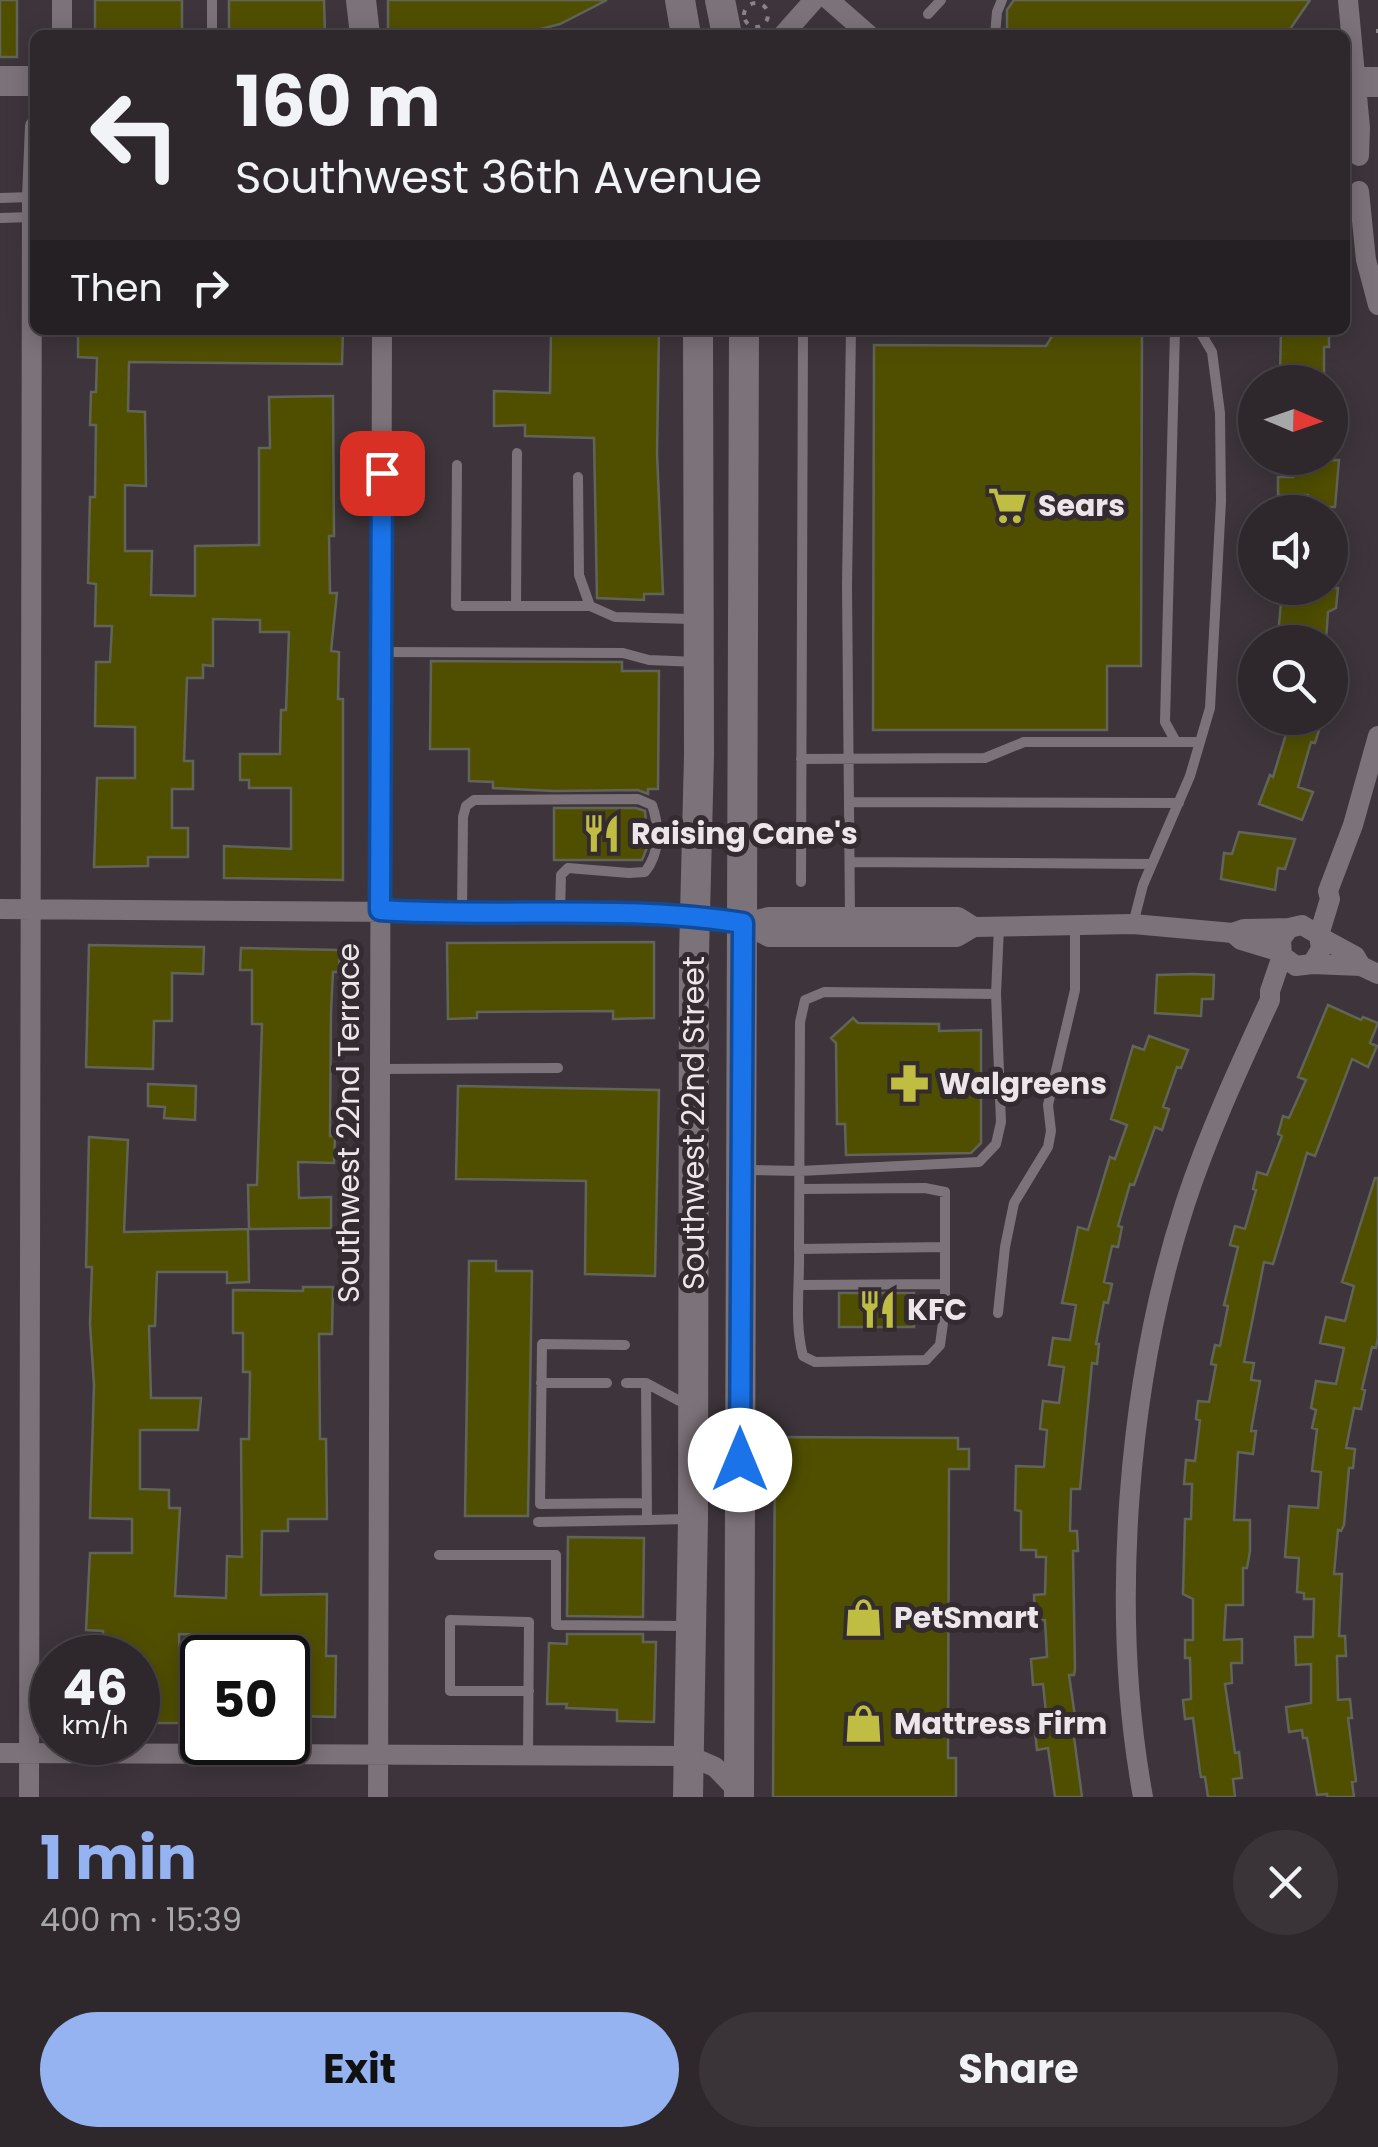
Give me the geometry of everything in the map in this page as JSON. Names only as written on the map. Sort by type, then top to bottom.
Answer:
[{"type":"main road","points":[[361,0],[364,30]]},
{"type":"main road","points":[[680,0],[685,30]]},
{"type":"main road","points":[[720,0],[726,30]]},
{"type":"main road","points":[[0,81],[30,82]]},
{"type":"main road","name":"Southwest 22nd Street","points":[[688,1797],[694,1408],[698,335]]},
{"type":"main road","name":"Southwest 22nd Street","points":[[739,1794],[744,335]]},
{"type":"street","points":[[62,0],[62,30]]},
{"type":"street","points":[[787,30],[814,0]]},
{"type":"street","points":[[829,0],[863,30]]},
{"type":"street","points":[[1348,0],[1359,82],[1360,156]]},
{"type":"street","points":[[1359,191],[1366,260],[1378,305]]},
{"type":"street","points":[[30,1797],[32,335]]},
{"type":"street","name":"Southwest 22nd Terrace","points":[[378,1797],[382,335]]},
{"type":"street","points":[[1142,1797],[1132,1720],[1127,1584],[1130,1506],[1144,1391],[1165,1276],[1186,1200],[1223,1104],[1270,1000],[1281,939],[1328,891],[1353,825],[1378,736]]},
{"type":"street","points":[[1270,1000],[1319,955],[1319,936],[1330,899],[1328,891]]},
{"type":"street","points":[[0,909],[695,915],[743,923],[769,937],[958,938],[974,926]]},
{"type":"street","points":[[743,923],[769,917],[958,917],[974,926],[1133,924],[1233,933],[1308,926],[1370,970]]},
{"type":"street","points":[[1233,933],[1281,954],[1290,964],[1370,970]]},
{"type":"street","points":[[0,1753],[690,1756],[715,1767],[739,1794]]},
{"type":"lane","points":[[212,0],[212,30]]},
{"type":"lane","points":[[928,14],[941,0]]},
{"type":"lane","points":[[995,30],[1002,0]]},
{"type":"lane","points":[[0,198],[30,206]]},
{"type":"lane","points":[[0,218],[30,208]]},
{"type":"lane","points":[[801,882],[803,335]]},
{"type":"lane","points":[[850,917],[847,585],[851,335]]},
{"type":"lane","points":[[1175,335],[1166,722],[1176,742]]},
{"type":"lane","points":[[1133,924],[1210,708],[1221,501],[1220,412],[1212,352],[1202,335]]},
{"type":"lane","points":[[516,606],[518,453]]},
{"type":"lane","points":[[457,465],[456,606],[590,606],[615,616],[699,619]]},
{"type":"lane","points":[[578,477],[579,576],[590,606]]},
{"type":"lane","points":[[381,652],[623,653],[649,660],[698,662]]},
{"type":"lane","points":[[801,759],[985,758],[1024,742],[1200,742]]},
{"type":"lane","points":[[462,914],[463,816],[466,806],[474,800],[638,798],[652,806],[657,844],[654,861],[644,872],[568,868],[561,875],[560,914]]},
{"type":"lane","points":[[850,802],[1178,803]]},
{"type":"lane","points":[[850,862],[1152,864]]},
{"type":"lane","points":[[998,1313],[1014,1204],[1048,1146],[1051,1131],[1048,1105],[1075,990],[1075,925]]},
{"type":"lane","points":[[742,1170],[979,1162],[996,1144],[1001,1122],[996,994],[999,926]]},
{"type":"lane","points":[[800,1189],[925,1188],[945,1192],[945,1284],[940,1345],[926,1360],[815,1362],[803,1356],[799,1342],[800,1022],[805,1000],[824,992],[996,994]]},
{"type":"lane","points":[[380,1069],[558,1068]]},
{"type":"lane","points":[[799,1249],[945,1246]]},
{"type":"lane","points":[[800,1285],[945,1284]]},
{"type":"lane","points":[[626,1345],[542,1344],[540,1504],[646,1504]]},
{"type":"lane","points":[[541,1382],[608,1383]]},
{"type":"lane","points":[[626,1383],[646,1383],[694,1408]]},
{"type":"lane","points":[[646,1383],[647,1520]]},
{"type":"lane","points":[[538,1522],[693,1519]]},
{"type":"lane","points":[[440,1555],[556,1555],[556,1625],[692,1626]]},
{"type":"lane","points":[[528,1691],[450,1691],[450,1620],[529,1622],[528,1754]]},
{"type":"path","points":[[754,2],[762,4],[768,14],[764,25],[756,28],[744,18],[744,10],[754,2]]},
{"type":"building","points":[[0,0],[17,0],[17,57],[0,57]]},
{"type":"building","points":[[95,0],[182,0],[182,30],[95,30]]},
{"type":"building","points":[[229,0],[324,0],[325,30],[229,30]]},
{"type":"building","points":[[388,0],[607,0],[560,24],[537,30],[388,30]]},
{"type":"building","points":[[1014,0],[1310,0],[1289,30],[1007,30],[1007,10]]},
{"type":"building","points":[[78,335],[343,335],[342,364],[129,362],[128,411],[145,412],[146,486],[125,485],[125,551],[152,551],[151,595],[195,596],[195,546],[259,545],[259,448],[270,448],[269,397],[333,396],[334,536],[329,536],[330,593],[337,593],[331,651],[339,652],[338,699],[343,699],[343,880],[224,878],[224,846],[291,849],[291,788],[249,788],[249,780],[240,780],[240,754],[280,754],[281,710],[286,710],[289,632],[260,632],[260,620],[213,619],[213,666],[203,665],[203,678],[187,678],[184,761],[193,761],[193,789],[172,789],[172,828],[188,828],[188,857],[148,857],[148,866],[94,867],[97,778],[135,778],[135,727],[95,726],[96,662],[110,662],[112,626],[95,626],[96,584],[88,583],[90,497],[95,497],[96,425],[90,425],[91,392],[96,392],[97,358],[78,357]]},
{"type":"building","points":[[551,335],[659,335],[657,453],[663,594],[644,594],[644,600],[597,598],[594,438],[525,436],[525,425],[494,426],[494,391],[550,393]]},
{"type":"building","name":"Sears","points":[[1053,335],[1142,335],[1141,666],[1107,666],[1107,730],[873,730],[874,345],[1046,346]]},
{"type":"building","points":[[1281,335],[1329,335],[1329,347],[1324,347],[1324,365],[1280,365]]},
{"type":"building","points":[[1338,475],[1336,495],[1278,495],[1278,477]]},
{"type":"building","points":[[1281,605],[1336,605],[1328,612],[1327,625],[1279,625]]},
{"type":"building","points":[[431,661],[622,662],[622,671],[659,671],[658,789],[648,789],[648,794],[638,790],[554,791],[493,788],[493,782],[469,781],[469,749],[430,749]]},
{"type":"building","points":[[1286,735],[1318,735],[1315,743],[1311,742],[1298,787],[1313,792],[1302,820],[1259,804],[1270,775],[1273,777]]},
{"type":"building","name":"Raising Cane's","points":[[554,808],[645,811],[648,845],[642,860],[554,860]]},
{"type":"building","points":[[1239,832],[1295,839],[1285,869],[1278,868],[1275,890],[1221,879],[1224,853],[1232,854]]},
{"type":"building","points":[[654,942],[654,1018],[613,1019],[613,1011],[477,1012],[477,1018],[448,1019],[447,943]]},
{"type":"building","points":[[89,945],[204,947],[203,974],[172,973],[172,1021],[154,1021],[153,1069],[86,1067]]},
{"type":"building","points":[[241,948],[340,950],[339,972],[333,972],[331,1011],[330,1136],[335,1136],[334,1163],[298,1162],[299,1198],[331,1197],[331,1228],[249,1229],[248,1185],[257,1185],[262,1024],[252,1024],[252,970],[240,970]]},
{"type":"building","points":[[1157,975],[1214,975],[1213,999],[1202,999],[1201,1016],[1155,1013]]},
{"type":"building","points":[[1328,1005],[1378,1023],[1370,1043],[1377,1046],[1368,1067],[1352,1059],[1315,1156],[1307,1153],[1273,1264],[1264,1262],[1244,1362],[1254,1363],[1251,1380],[1260,1381],[1251,1431],[1256,1431],[1253,1454],[1238,1452],[1234,1520],[1250,1520],[1250,1551],[1247,1568],[1243,1568],[1243,1605],[1226,1605],[1224,1640],[1242,1639],[1242,1663],[1231,1663],[1232,1683],[1225,1684],[1242,1778],[1233,1779],[1235,1797],[1208,1797],[1205,1777],[1200,1772],[1193,1718],[1185,1719],[1183,1700],[1191,1699],[1190,1658],[1185,1658],[1185,1640],[1193,1640],[1193,1599],[1183,1594],[1185,1519],[1191,1519],[1192,1484],[1184,1484],[1186,1460],[1195,1461],[1198,1401],[1209,1402],[1216,1365],[1211,1364],[1215,1345],[1220,1346],[1228,1306],[1224,1305],[1238,1247],[1230,1245],[1235,1226],[1245,1229],[1257,1172],[1267,1175],[1282,1136],[1278,1134],[1283,1116],[1289,1118],[1306,1080],[1298,1077]]},
{"type":"building","name":"Walgreens","points":[[853,1018],[858,1023],[939,1024],[939,1031],[981,1030],[981,1143],[971,1153],[846,1155],[845,1124],[837,1124],[836,1043],[831,1038]]},
{"type":"building","points":[[1149,1036],[1188,1050],[1181,1068],[1177,1067],[1163,1107],[1169,1109],[1162,1130],[1155,1127],[1134,1185],[1130,1184],[1118,1226],[1122,1227],[1118,1247],[1112,1246],[1104,1282],[1112,1284],[1108,1303],[1104,1302],[1096,1344],[1097,1364],[1092,1363],[1080,1489],[1071,1489],[1070,1531],[1077,1531],[1078,1551],[1073,1551],[1075,1670],[1074,1675],[1069,1675],[1082,1797],[1055,1797],[1048,1748],[1037,1750],[1034,1723],[1047,1722],[1043,1684],[1033,1685],[1031,1659],[1047,1657],[1045,1620],[1035,1621],[1034,1595],[1045,1594],[1046,1557],[1036,1557],[1036,1550],[1021,1550],[1021,1511],[1015,1510],[1016,1466],[1044,1467],[1047,1430],[1040,1429],[1043,1401],[1059,1403],[1064,1367],[1049,1365],[1053,1338],[1070,1340],[1076,1305],[1062,1303],[1078,1227],[1088,1230],[1110,1157],[1115,1159],[1127,1125],[1111,1119],[1133,1046],[1144,1050]]},
{"type":"building","points":[[148,1084],[196,1086],[195,1120],[164,1118],[165,1107],[148,1106]]},
{"type":"building","points":[[458,1086],[659,1090],[655,1276],[585,1274],[586,1181],[456,1179]]},
{"type":"building","points":[[89,1137],[128,1140],[124,1232],[248,1229],[249,1282],[227,1283],[227,1272],[157,1272],[155,1326],[149,1326],[151,1398],[201,1398],[198,1430],[140,1430],[140,1489],[169,1490],[169,1508],[180,1508],[175,1596],[226,1598],[227,1556],[242,1557],[241,1439],[249,1439],[250,1372],[243,1372],[243,1333],[233,1333],[233,1290],[303,1291],[303,1287],[333,1287],[332,1334],[319,1334],[320,1439],[326,1439],[327,1519],[288,1519],[288,1531],[262,1531],[261,1595],[327,1594],[326,1656],[336,1656],[335,1717],[310,1716],[310,1635],[179,1634],[180,1723],[160,1723],[160,1635],[103,1635],[103,1631],[86,1630],[90,1553],[132,1553],[132,1519],[90,1518],[94,1385],[92,1267],[86,1267]]},
{"type":"building","points":[[1375,1178],[1378,1337],[1362,1389],[1365,1390],[1361,1409],[1354,1408],[1346,1448],[1355,1449],[1353,1468],[1349,1468],[1344,1525],[1338,1530],[1334,1574],[1342,1574],[1339,1636],[1345,1636],[1346,1656],[1337,1656],[1338,1700],[1350,1699],[1352,1718],[1348,1718],[1356,1781],[1352,1782],[1354,1797],[1327,1797],[1317,1795],[1307,1738],[1303,1738],[1302,1730],[1289,1732],[1286,1707],[1311,1703],[1311,1664],[1296,1665],[1295,1637],[1313,1637],[1314,1599],[1304,1599],[1304,1593],[1297,1592],[1299,1558],[1285,1557],[1289,1506],[1318,1508],[1321,1472],[1312,1471],[1317,1429],[1312,1428],[1316,1410],[1311,1408],[1316,1381],[1336,1384],[1344,1348],[1320,1343],[1326,1317],[1345,1321],[1354,1286],[1342,1282]]},
{"type":"building","points":[[469,1261],[496,1261],[496,1271],[532,1271],[528,1516],[465,1516]]},
{"type":"building","name":"KFC","points":[[839,1293],[914,1293],[914,1327],[839,1327]]},
{"type":"building","points":[[775,1437],[958,1438],[958,1449],[969,1449],[969,1469],[949,1469],[948,1758],[956,1758],[956,1797],[773,1797]]},
{"type":"building","points":[[568,1537],[644,1538],[643,1617],[567,1616]]},
{"type":"building","points":[[567,1634],[643,1634],[643,1642],[656,1642],[654,1722],[617,1721],[617,1710],[547,1704],[549,1643],[567,1644]]},
{"type":"place","name":"Sears","points":[[1008,506]]},
{"type":"place","name":"Raising Cane's","points":[[601,834]]},
{"type":"place","name":"Walgreens","points":[[909,1084]]},
{"type":"place","name":"KFC","points":[[877,1310]]},
{"type":"place","name":"PetSmart","points":[[864,1618]]},
{"type":"place","name":"Mattress Firm","points":[[864,1724]]},
{"type":"route","points":[[382,473],[380,910],[425,914],[677,914],[743,923],[740,1460]]}]
